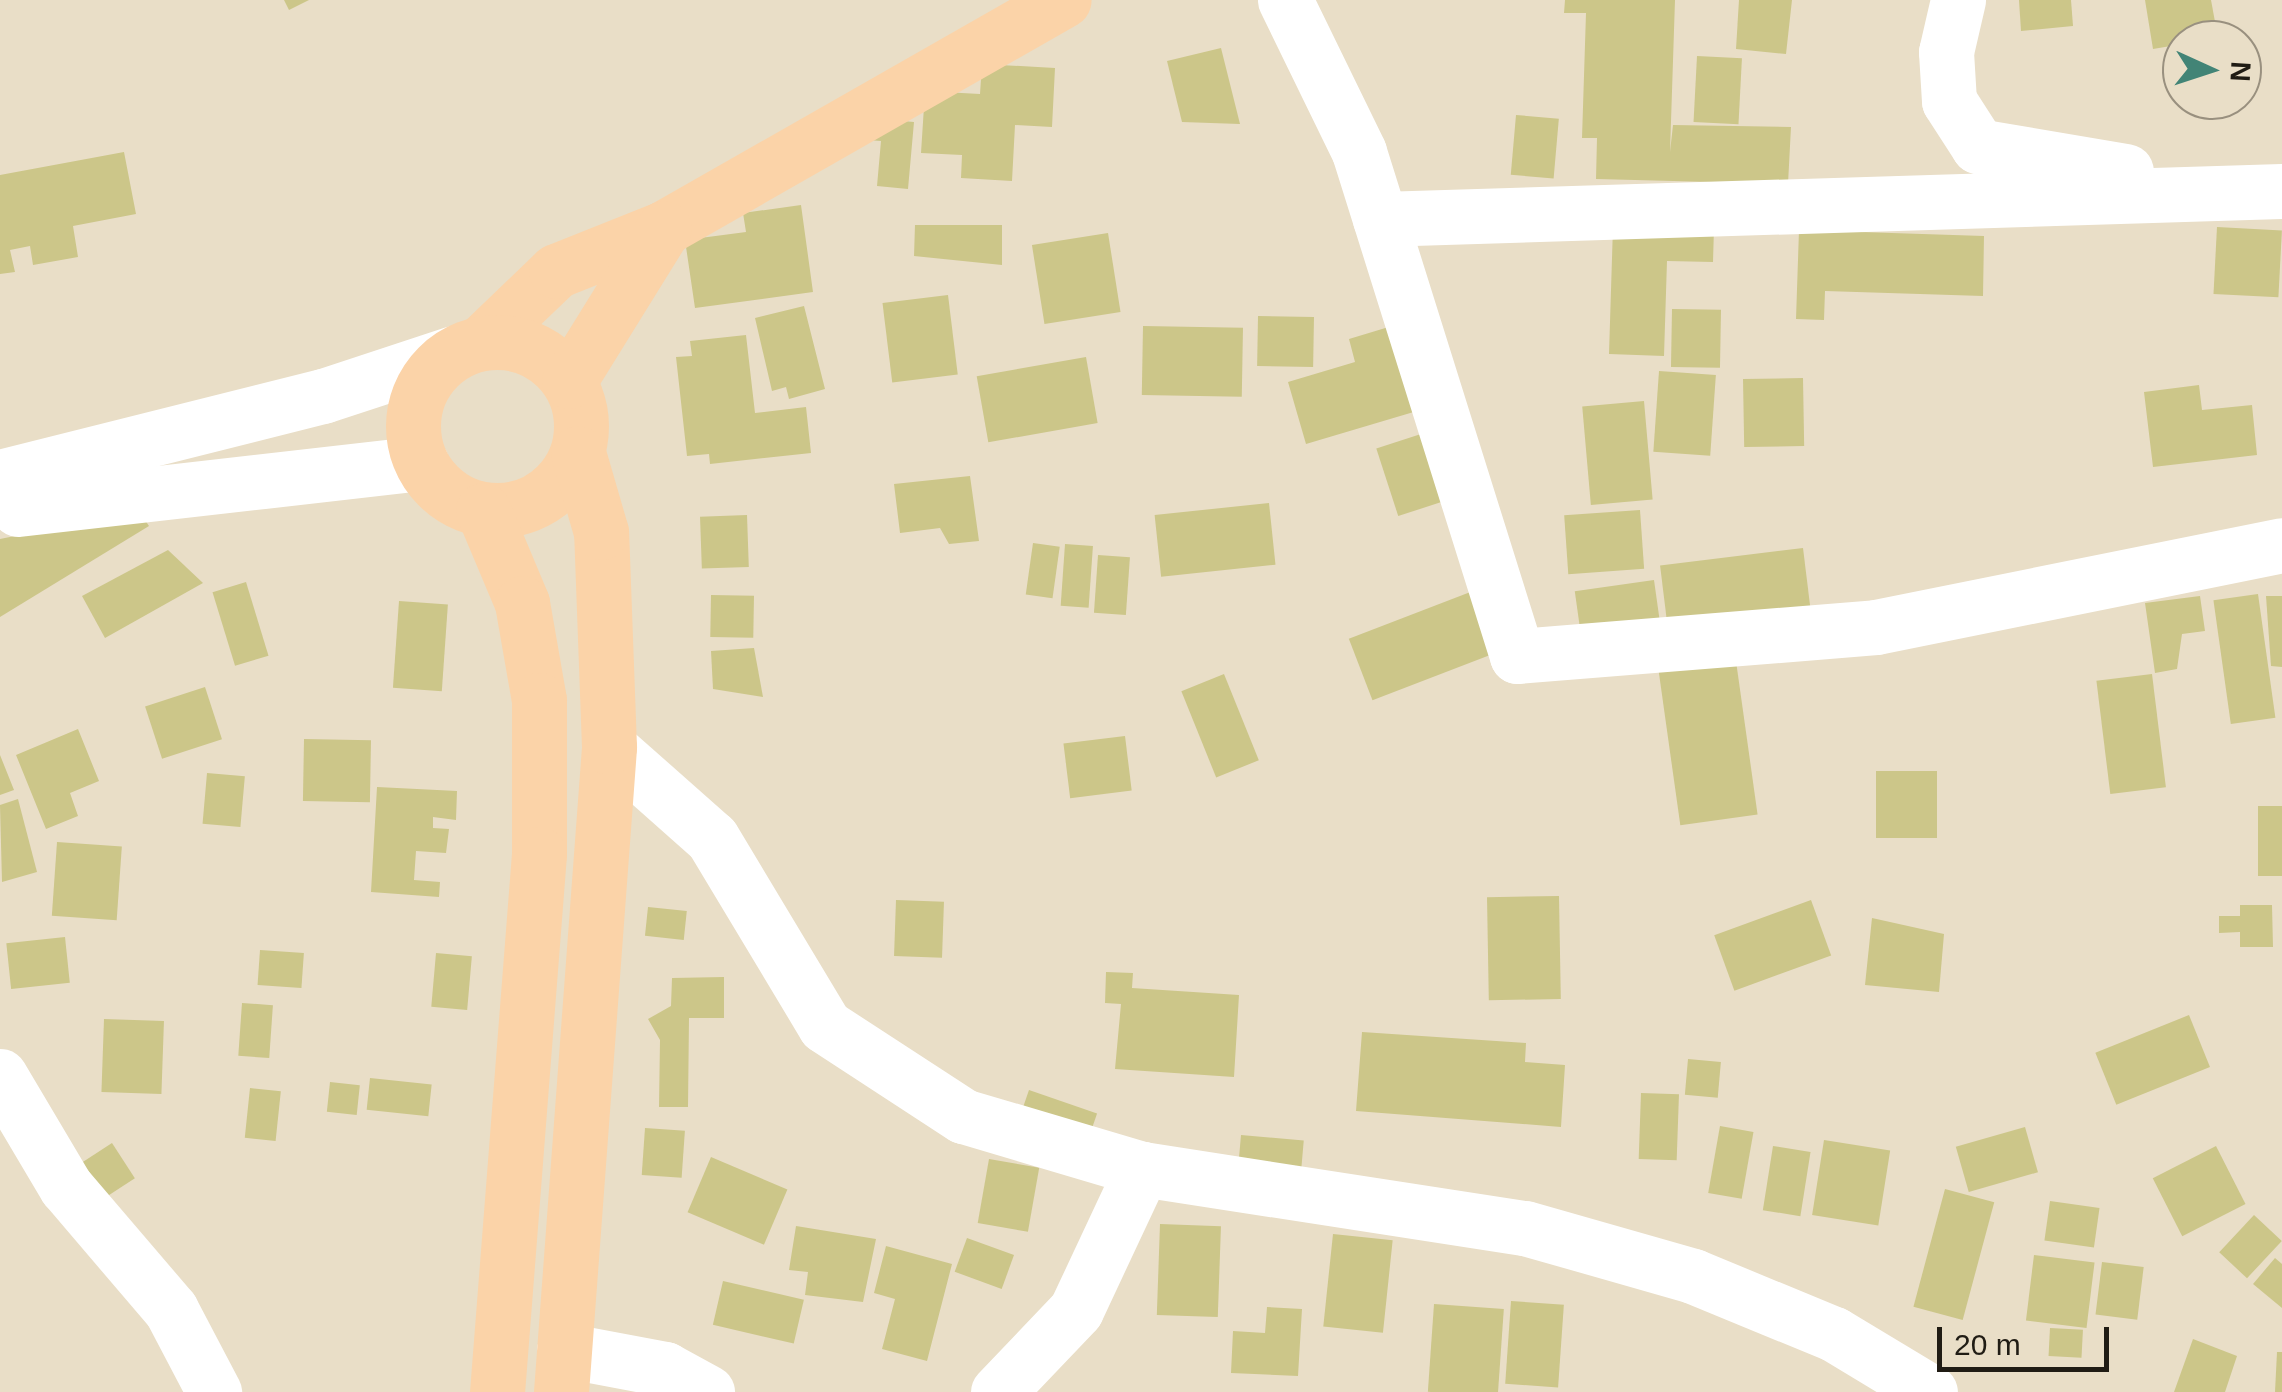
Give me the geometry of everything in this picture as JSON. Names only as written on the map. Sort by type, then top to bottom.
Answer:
[{"type":"main road","points":[[578,452],[530,505],[483,510],[459,503],[421,463],[416,402],[468,347],[556,271],[664,228],[1063,0]]},
{"type":"main road","points":[[569,381],[664,228]]},
{"type":"main road","points":[[468,347],[531,348],[569,381],[582,428],[578,452],[601,532],[609,747],[562,1371]]},
{"type":"main road","points":[[483,510],[522,603],[539,700],[539,854],[498,1392]]},
{"type":"street","points":[[1285,0],[1359,152],[1517,656],[1876,627],[2282,544]]},
{"type":"street","points":[[1958,0],[1946,52],[1949,101],[1978,146],[2263,191]]},
{"type":"street","points":[[1380,219],[2263,191]]},
{"type":"street","points":[[0,477],[468,347]]},
{"type":"street","points":[[0,512],[421,463]]},
{"type":"street","points":[[609,747],[712,838],[825,1026],[963,1116],[1142,1168],[1525,1228],[1674,1270],[1834,1334],[1930,1392]]},
{"type":"street","points":[[0,1076],[66,1186],[171,1310],[214,1392]]},
{"type":"street","points":[[998,1392],[1076,1310],[1142,1168]]},
{"type":"street","points":[[562,1371],[665,1369],[707,1392]]},
{"type":"building","points":[[284,0],[309,0],[289,10]]},
{"type":"building","points":[[1565,0],[1675,0],[1670,152],[1673,125],[1791,127],[1788,184],[1596,179],[1597,138],[1582,138],[1586,13],[1564,13]]},
{"type":"building","points":[[1739,0],[1792,0],[1786,54],[1736,49]]},
{"type":"building","points":[[2019,0],[2071,0],[2073,26],[2021,31]]},
{"type":"building","points":[[2145,0],[2211,0],[2215,20],[2162,20],[2162,47],[2153,49]]},
{"type":"building","points":[[1221,48],[1240,124],[1182,122],[1167,61]]},
{"type":"building","points":[[1697,56],[1742,58],[1738,124],[1694,122]]},
{"type":"building","points":[[982,64],[1055,68],[1052,127],[1015,125],[1012,181],[961,178],[962,155],[921,153],[925,91],[980,94]]},
{"type":"building","points":[[1516,115],[1559,119],[1554,179],[1511,175]]},
{"type":"building","points":[[857,117],[914,122],[908,189],[877,186],[881,141],[855,139]]},
{"type":"building","points":[[124,152],[136,214],[73,226],[78,257],[33,265],[30,246],[10,250],[15,272],[0,274],[0,175]]},
{"type":"building","points":[[801,205],[813,292],[695,308],[685,240],[746,232],[743,213]]},
{"type":"building","points":[[915,225],[1002,225],[1002,265],[914,256]]},
{"type":"building","points":[[1613,226],[1714,228],[1713,262],[1667,261],[1664,356],[1609,354]]},
{"type":"building","points":[[2217,227],[2282,230],[2278,297],[2213,294]]},
{"type":"building","points":[[1799,230],[1984,236],[1983,296],[1825,291],[1824,320],[1796,319]]},
{"type":"building","points":[[1108,233],[1121,312],[1044,324],[1032,245]]},
{"type":"building","points":[[948,295],[958,374],[892,382],[882,303]]},
{"type":"building","points":[[804,306],[825,389],[789,399],[786,387],[772,391],[755,318]]},
{"type":"building","points":[[1672,309],[1721,310],[1720,368],[1671,367]]},
{"type":"building","points":[[1258,316],[1314,317],[1313,367],[1257,366]]},
{"type":"building","points":[[1143,326],[1243,328],[1242,397],[1142,395]]},
{"type":"building","points":[[1392,326],[1417,411],[1306,444],[1288,382],[1355,362],[1349,339]]},
{"type":"building","points":[[746,335],[755,413],[806,407],[811,453],[710,464],[709,454],[687,456],[676,357],[692,356],[690,341]]},
{"type":"building","points":[[1086,357],[1098,423],[988,442],[977,376]]},
{"type":"building","points":[[1659,371],[1716,375],[1710,456],[1653,452]]},
{"type":"building","points":[[1803,378],[1804,446],[1744,447],[1743,379]]},
{"type":"building","points":[[2199,385],[2202,410],[2252,405],[2257,455],[2153,467],[2144,392]]},
{"type":"building","points":[[1644,401],[1653,500],[1591,505],[1582,406]]},
{"type":"building","points":[[1421,434],[1443,502],[1398,516],[1376,449]]},
{"type":"building","points":[[970,476],[979,541],[949,544],[940,528],[900,533],[894,484]]},
{"type":"building","points":[[1269,503],[1275,565],[1161,577],[1155,515]]},
{"type":"building","points":[[1640,510],[1644,569],[1568,574],[1564,515]]},
{"type":"building","points":[[139,511],[149,526],[0,617],[0,539]]},
{"type":"building","points":[[747,515],[749,567],[702,569],[700,517]]},
{"type":"building","points":[[1033,543],[1060,547],[1053,598],[1026,594]]},
{"type":"building","points":[[1065,544],[1093,546],[1089,608],[1061,606]]},
{"type":"building","points":[[1803,548],[1811,612],[1668,629],[1660,566]]},
{"type":"building","points":[[168,550],[203,583],[105,638],[82,596]]},
{"type":"building","points":[[1098,555],[1130,557],[1126,615],[1094,613]]},
{"type":"building","points":[[1654,580],[1661,631],[1582,643],[1575,591]]},
{"type":"building","points":[[246,582],[269,656],[235,666],[213,592]]},
{"type":"building","points":[[1473,591],[1497,653],[1372,700],[1349,639]]},
{"type":"building","points":[[2258,594],[2275,718],[2231,724],[2213,600]]},
{"type":"building","points":[[711,595],[754,596],[753,638],[710,637]]},
{"type":"building","points":[[2200,596],[2205,631],[2182,634],[2177,669],[2155,673],[2145,603]]},
{"type":"building","points":[[2266,596],[2282,596],[2282,667],[2271,666]]},
{"type":"building","points":[[399,601],[448,604],[442,691],[393,688]]},
{"type":"building","points":[[754,648],[763,697],[713,689],[711,651]]},
{"type":"building","points":[[1736,661],[1758,814],[1680,825],[1659,672]]},
{"type":"building","points":[[1224,674],[1259,760],[1216,777],[1181,691]]},
{"type":"building","points":[[2152,674],[2166,787],[2110,794],[2096,681]]},
{"type":"building","points":[[205,687],[222,739],[162,759],[145,706]]},
{"type":"building","points":[[78,729],[99,781],[70,793],[78,816],[46,829],[16,755]]},
{"type":"building","points":[[1125,736],[1132,791],[1070,798],[1063,744]]},
{"type":"building","points":[[304,739],[371,740],[370,802],[303,801]]},
{"type":"building","points":[[0,755],[14,790],[0,795]]},
{"type":"building","points":[[1876,771],[1937,771],[1937,838],[1876,838]]},
{"type":"building","points":[[207,773],[245,776],[240,827],[203,824]]},
{"type":"building","points":[[377,787],[457,791],[456,820],[433,817],[433,828],[449,829],[446,853],[416,851],[414,880],[440,882],[439,897],[371,892]]},
{"type":"building","points":[[18,799],[37,872],[2,882],[0,805]]},
{"type":"building","points":[[2258,806],[2282,806],[2282,876],[2258,876]]},
{"type":"building","points":[[57,842],[122,847],[117,920],[52,916]]},
{"type":"building","points":[[1559,896],[1561,999],[1489,1000],[1487,897]]},
{"type":"building","points":[[896,900],[944,902],[942,958],[894,956]]},
{"type":"building","points":[[1811,900],[1831,955],[1734,991],[1714,935]]},
{"type":"building","points":[[2240,905],[2272,905],[2273,947],[2240,947],[2240,932],[2219,933],[2219,916],[2240,916]]},
{"type":"building","points":[[648,907],[687,911],[684,940],[645,936]]},
{"type":"building","points":[[1872,918],[1944,934],[1939,992],[1865,985]]},
{"type":"building","points":[[65,937],[70,983],[11,989],[6,943]]},
{"type":"building","points":[[260,950],[304,953],[301,988],[258,985]]},
{"type":"building","points":[[436,953],[472,956],[467,1010],[431,1007]]},
{"type":"building","points":[[1106,972],[1133,973],[1132,988],[1239,995],[1234,1077],[1115,1069],[1121,1004],[1105,1003]]},
{"type":"building","points":[[724,977],[724,1018],[689,1018],[688,1107],[659,1107],[660,1040],[648,1019],[671,1006],[672,978]]},
{"type":"building","points":[[242,1003],[273,1005],[269,1058],[238,1056]]},
{"type":"building","points":[[2189,1015],[2210,1067],[2116,1105],[2095,1053]]},
{"type":"building","points":[[104,1019],[164,1021],[161,1094],[101,1092]]},
{"type":"building","points":[[1362,1032],[1526,1043],[1525,1062],[1565,1065],[1561,1127],[1356,1111]]},
{"type":"building","points":[[1688,1059],[1721,1062],[1718,1098],[1685,1095]]},
{"type":"building","points":[[370,1078],[432,1084],[428,1116],[367,1110]]},
{"type":"building","points":[[330,1082],[360,1085],[357,1115],[327,1112]]},
{"type":"building","points":[[250,1088],[281,1091],[276,1141],[245,1138]]},
{"type":"building","points":[[1029,1090],[1097,1113],[1086,1145],[1018,1121]]},
{"type":"building","points":[[1641,1093],[1679,1094],[1677,1160],[1639,1159]]},
{"type":"building","points":[[1720,1126],[1753,1132],[1742,1199],[1708,1193]]},
{"type":"building","points":[[2025,1127],[2038,1172],[1969,1192],[1956,1147]]},
{"type":"building","points":[[645,1128],[685,1131],[682,1178],[642,1175]]},
{"type":"building","points":[[1241,1135],[1304,1140],[1301,1176],[1238,1171]]},
{"type":"building","points":[[1824,1140],[1890,1150],[1878,1226],[1812,1215]]},
{"type":"building","points":[[112,1143],[135,1178],[94,1205],[71,1170]]},
{"type":"building","points":[[1773,1146],[1811,1152],[1800,1216],[1763,1210]]},
{"type":"building","points":[[2216,1146],[2246,1204],[2182,1236],[2153,1178]]},
{"type":"building","points":[[711,1157],[787,1189],[764,1245],[688,1212]]},
{"type":"building","points":[[989,1159],[1039,1168],[1028,1232],[978,1223]]},
{"type":"building","points":[[1945,1189],[1994,1202],[1963,1320],[1913,1307]]},
{"type":"building","points":[[2050,1201],[2100,1208],[2094,1248],[2044,1241]]},
{"type":"building","points":[[2254,1215],[2282,1241],[2247,1278],[2219,1252]]},
{"type":"building","points":[[1160,1224],[1221,1226],[1218,1317],[1157,1315]]},
{"type":"building","points":[[796,1226],[876,1239],[863,1302],[805,1295],[808,1272],[789,1270]]},
{"type":"building","points":[[1333,1234],[1393,1240],[1383,1333],[1323,1326]]},
{"type":"building","points":[[967,1238],[1014,1255],[1002,1289],[955,1272]]},
{"type":"building","points":[[886,1246],[952,1264],[927,1361],[882,1349],[895,1299],[874,1293]]},
{"type":"building","points":[[2034,1255],[2095,1262],[2087,1328],[2026,1321]]},
{"type":"building","points":[[2275,1258],[2282,1264],[2282,1308],[2253,1284]]},
{"type":"building","points":[[2102,1262],[2144,1267],[2137,1320],[2096,1315]]},
{"type":"building","points":[[723,1281],[804,1300],[794,1344],[713,1325]]},
{"type":"building","points":[[1511,1301],[1564,1305],[1558,1387],[1505,1384]]},
{"type":"building","points":[[1434,1304],[1504,1309],[1498,1392],[1428,1392]]},
{"type":"building","points":[[1267,1307],[1302,1309],[1298,1376],[1231,1373],[1233,1331],[1265,1333]]},
{"type":"building","points":[[2050,1328],[2083,1330],[2081,1358],[2049,1356]]},
{"type":"building","points":[[2193,1339],[2237,1356],[2225,1392],[2174,1392]]},
{"type":"building","points":[[2277,1352],[2282,1352],[2282,1392],[2275,1392]]}]
